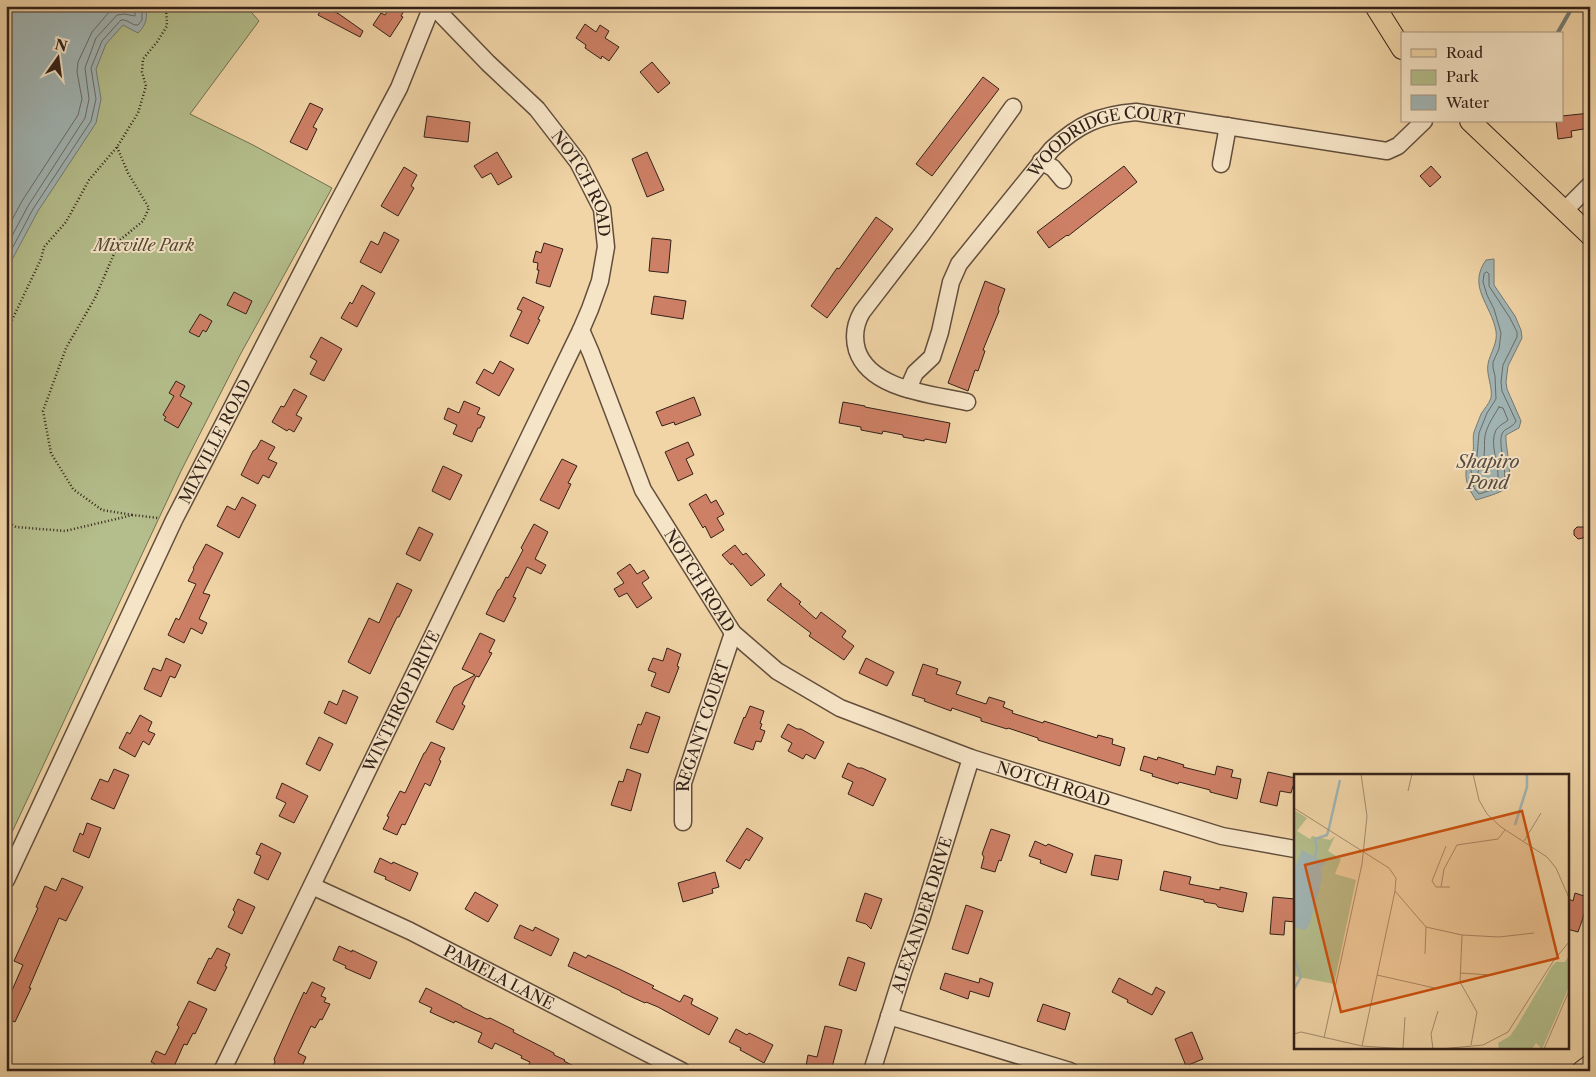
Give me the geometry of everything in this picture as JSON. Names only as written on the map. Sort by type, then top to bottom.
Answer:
[{"type":"main road","points":[[1375,6],[1401,47]]},
{"type":"main road","points":[[1471,122],[1590,236]]},
{"type":"main road","points":[[1582,1071],[1590,1065]]},
{"type":"street","name":"NOTCH ROAD","points":[[433,6],[488,63],[537,109],[578,162],[602,209],[606,247],[600,282],[581,330],[643,490],[733,633],[777,671],[840,708],[971,758],[1222,836],[1294,849]]},
{"type":"street","name":"MIXVILLE ROAD","points":[[6,880],[174,520],[399,88],[433,6]]},
{"type":"street","points":[[967,402],[908,389],[887,382],[875,375],[859,356],[855,333],[857,321],[862,312],[922,234],[1013,107]]},
{"type":"street","name":"WOODRIDGE COURT","points":[[908,389],[915,373],[932,357],[940,332],[951,282],[959,264],[1041,160],[1059,142],[1077,129],[1102,117],[1136,112],[1387,151],[1398,146],[1423,122]]},
{"type":"street","points":[[1221,164],[1228,126]]},
{"type":"street","points":[[1041,160],[1053,168],[1063,180]]},
{"type":"street","points":[[1564,211],[1590,185]]},
{"type":"street","name":"WINTHROP DRIVE","points":[[222,1071],[581,330]]},
{"type":"street","name":"REGANT COURT","points":[[683,822],[683,783],[733,633]]},
{"type":"street","name":"ALEXANDER DRIVE","points":[[872,1071],[971,758]]},
{"type":"street","name":"PAMELA LANE","points":[[312,886],[410,930],[682,1071]]},
{"type":"street","points":[[890,1016],[1070,1071]]},
{"type":"path","points":[[6,329],[41,259],[44,247],[66,222],[89,180],[117,147],[138,113],[146,86],[142,72],[143,59],[167,26],[166,6]]},
{"type":"path","points":[[117,147],[128,173],[149,208],[143,221],[120,240],[95,298],[66,348],[43,411],[52,453],[73,489],[102,510],[174,520]]},
{"type":"path","points":[[6,521],[16,526],[65,531],[133,515]]},
{"type":"green space","name":"Mixville Park","points":[[6,6],[246,6],[259,21],[190,114],[253,145],[332,188],[240,355],[181,471],[6,845]]},
{"type":"water","points":[[6,6],[146,6],[146,21],[138,33],[123,25],[106,44],[96,69],[101,99],[96,123],[38,211],[6,271]]},
{"type":"water","name":"Shapiro Pond","points":[[1494,259],[1494,285],[1515,316],[1521,330],[1522,338],[1508,366],[1506,382],[1507,389],[1521,421],[1519,428],[1506,435],[1509,471],[1508,484],[1503,491],[1476,500],[1468,486],[1466,472],[1473,452],[1474,432],[1481,414],[1491,398],[1488,368],[1496,335],[1493,321],[1479,287],[1479,279],[1486,260]]},
{"type":"building","points":[[323,6],[339,14],[363,31],[360,37],[318,15]]},
{"type":"building","points":[[391,6],[397,6],[404,11],[401,16],[403,17],[390,37],[373,25],[381,13],[385,15]]},
{"type":"building","points":[[585,24],[596,32],[600,25],[609,31],[605,38],[619,47],[609,61],[602,56],[601,59],[585,48],[586,45],[576,38]]},
{"type":"building","points":[[652,62],[670,83],[658,93],[640,72]]},
{"type":"building","points":[[983,77],[999,89],[932,176],[916,164]]},
{"type":"building","points":[[310,103],[323,109],[313,127],[317,129],[307,150],[290,142]]},
{"type":"building","points":[[1590,113],[1590,128],[1571,131],[1572,137],[1558,139],[1556,122],[1564,122],[1564,116]]},
{"type":"building","points":[[427,116],[470,122],[468,142],[424,137]]},
{"type":"building","points":[[497,152],[512,177],[498,185],[491,173],[482,178],[474,166]]},
{"type":"building","points":[[647,152],[664,190],[647,197],[632,159]]},
{"type":"building","points":[[1124,166],[1137,182],[1068,236],[1049,248],[1037,232]]},
{"type":"building","points":[[1431,166],[1441,177],[1430,187],[1420,176]]},
{"type":"building","points":[[404,167],[417,175],[411,186],[414,188],[398,216],[381,206]]},
{"type":"building","points":[[876,217],[893,229],[827,318],[811,306]]},
{"type":"building","points":[[384,232],[399,240],[381,273],[360,262],[371,241],[378,245]]},
{"type":"building","points":[[652,238],[671,240],[668,273],[649,271]]},
{"type":"building","points":[[544,243],[563,249],[550,287],[536,283],[539,270],[537,270],[538,263],[533,262],[536,251],[541,253]]},
{"type":"building","points":[[985,281],[1005,289],[999,311],[983,350],[985,351],[978,371],[975,370],[968,391],[948,383]]},
{"type":"building","points":[[362,285],[375,293],[357,327],[341,318],[350,302],[352,304]]},
{"type":"building","points":[[234,292],[252,301],[246,314],[227,305]]},
{"type":"building","points":[[654,296],[686,301],[683,319],[651,314]]},
{"type":"building","points":[[523,297],[544,307],[528,344],[510,336],[522,311],[517,309]]},
{"type":"building","points":[[200,314],[212,321],[206,332],[203,330],[199,337],[189,332]]},
{"type":"building","points":[[321,337],[342,349],[324,381],[310,374],[317,361],[310,357]]},
{"type":"building","points":[[500,361],[514,369],[499,396],[476,383],[484,369],[493,374]]},
{"type":"building","points":[[176,381],[185,386],[180,396],[192,403],[178,428],[164,420],[166,417],[163,415],[174,396],[169,393]]},
{"type":"building","points":[[294,389],[307,396],[296,415],[302,418],[294,432],[289,429],[287,431],[272,422],[281,406],[284,407]]},
{"type":"building","points":[[694,397],[701,415],[675,425],[674,422],[662,426],[656,412]]},
{"type":"building","points":[[464,401],[480,408],[477,414],[485,417],[472,442],[453,434],[457,425],[444,419],[448,408],[459,413]]},
{"type":"building","points":[[843,402],[950,423],[946,443],[903,437],[903,435],[883,431],[882,434],[861,430],[861,427],[839,423]]},
{"type":"building","points":[[261,440],[275,447],[268,459],[277,463],[269,478],[263,475],[258,484],[241,475]]},
{"type":"building","points":[[688,442],[694,455],[686,459],[693,474],[678,481],[665,452]]},
{"type":"building","points":[[562,459],[577,466],[568,483],[571,484],[559,509],[540,500]]},
{"type":"building","points":[[443,466],[462,475],[450,500],[432,491]]},
{"type":"building","points":[[706,494],[711,503],[716,500],[724,514],[717,518],[724,530],[711,538],[689,504]]},
{"type":"building","points":[[242,497],[256,505],[239,538],[217,526],[227,506],[235,510]]},
{"type":"building","points":[[534,524],[548,532],[535,559],[546,565],[541,574],[527,567],[513,597],[516,598],[504,622],[486,614],[498,590],[506,577],[508,578],[523,550],[521,548]]},
{"type":"building","points":[[419,527],[433,534],[420,561],[406,554]]},
{"type":"building","points":[[1577,527],[1586,527],[1586,534],[1583,538],[1578,539],[1574,535],[1574,530]]},
{"type":"building","points":[[206,544],[223,553],[203,593],[210,595],[199,619],[207,623],[202,634],[191,628],[184,643],[168,635],[176,618],[179,620],[196,584],[188,581]]},
{"type":"building","points":[[735,545],[743,555],[746,553],[765,575],[751,586],[732,563],[731,565],[722,555]]},
{"type":"building","points":[[630,564],[637,574],[644,570],[649,578],[642,583],[652,598],[637,608],[627,593],[619,597],[614,589],[624,583],[617,573]]},
{"type":"building","points":[[397,583],[412,590],[370,674],[348,662],[369,618],[379,623]]},
{"type":"building","points":[[781,583],[781,586],[801,602],[799,604],[816,619],[821,612],[846,631],[842,637],[854,646],[844,660],[809,636],[811,633],[767,600]]},
{"type":"building","points":[[480,633],[495,640],[489,652],[492,653],[479,677],[476,676],[462,704],[465,706],[453,730],[436,722],[454,687],[475,675],[462,669]]},
{"type":"building","points":[[667,648],[681,654],[677,666],[679,667],[669,693],[651,686],[656,673],[648,670],[653,658],[663,661]]},
{"type":"building","points":[[166,658],[181,665],[175,678],[170,676],[161,697],[144,689],[153,668],[161,671]]},
{"type":"building","points":[[866,658],[894,672],[887,686],[859,673]]},
{"type":"building","points":[[923,664],[938,669],[936,674],[961,682],[956,694],[986,704],[989,697],[1005,702],[1003,707],[1013,711],[1012,713],[1097,738],[1098,735],[1113,739],[1112,744],[1125,748],[1120,766],[1038,740],[1038,738],[1008,728],[981,721],[981,718],[952,708],[951,711],[912,695]]},
{"type":"building","points":[[343,690],[358,697],[346,724],[324,713],[329,701],[337,705]]},
{"type":"building","points":[[750,706],[764,711],[760,729],[765,731],[761,742],[756,741],[753,750],[734,743]]},
{"type":"building","points":[[646,712],[660,717],[648,753],[630,748],[638,724],[641,725]]},
{"type":"building","points":[[140,715],[152,722],[148,731],[155,734],[149,745],[143,741],[135,757],[119,748],[127,732],[130,734]]},
{"type":"building","points":[[788,724],[824,742],[815,759],[806,754],[803,759],[788,751],[792,743],[781,737]]},
{"type":"building","points":[[319,737],[333,744],[320,771],[306,764]]},
{"type":"building","points":[[431,742],[445,748],[430,786],[425,783],[405,825],[402,824],[397,835],[383,829],[389,817],[387,816],[400,791],[405,793]]},
{"type":"building","points":[[1144,756],[1157,760],[1158,757],[1184,765],[1183,767],[1215,775],[1217,766],[1233,770],[1231,777],[1241,779],[1237,799],[1210,792],[1210,790],[1179,782],[1178,784],[1152,776],[1153,774],[1140,770]]},
{"type":"building","points":[[848,763],[886,779],[873,806],[848,794],[853,782],[842,777]]},
{"type":"building","points":[[114,769],[129,775],[114,809],[91,799],[100,779],[108,782]]},
{"type":"building","points":[[627,769],[641,774],[631,811],[611,805],[619,781],[623,782]]},
{"type":"building","points":[[1268,772],[1294,778],[1291,793],[1280,791],[1277,806],[1260,802]]},
{"type":"building","points":[[282,783],[308,796],[294,823],[279,816],[286,803],[276,798]]},
{"type":"building","points":[[87,823],[101,828],[89,858],[73,851],[80,833],[83,835]]},
{"type":"building","points":[[747,828],[763,838],[749,861],[746,859],[740,869],[726,861]]},
{"type":"building","points":[[991,829],[1010,835],[995,872],[981,868],[984,857],[982,854]]},
{"type":"building","points":[[1035,841],[1073,854],[1066,873],[1040,863],[1041,860],[1029,856]]},
{"type":"building","points":[[261,843],[281,853],[268,880],[254,873],[261,856],[256,854]]},
{"type":"building","points":[[1095,855],[1122,860],[1118,880],[1091,875]]},
{"type":"building","points":[[380,858],[418,873],[410,891],[374,872]]},
{"type":"building","points":[[1164,871],[1191,877],[1189,884],[1220,890],[1220,887],[1247,893],[1243,912],[1218,907],[1216,904],[1204,902],[1204,900],[1160,890]]},
{"type":"building","points":[[715,872],[719,887],[712,889],[713,893],[683,902],[678,883]]},
{"type":"building","points":[[62,878],[83,887],[66,921],[59,918],[15,1022],[6,1018],[6,993],[10,995],[23,965],[14,961],[38,908],[36,907],[45,886],[56,891]]},
{"type":"building","points":[[475,892],[498,905],[488,922],[465,909]]},
{"type":"building","points":[[865,893],[882,899],[871,929],[866,924],[856,921]]},
{"type":"building","points":[[1575,893],[1590,898],[1578,932],[1568,929],[1568,902],[1569,899],[1573,901]]},
{"type":"building","points":[[1273,897],[1294,899],[1294,922],[1285,921],[1284,935],[1270,934]]},
{"type":"building","points":[[238,899],[255,907],[242,934],[228,927],[235,912],[233,910]]},
{"type":"building","points":[[966,905],[983,911],[968,954],[952,949]]},
{"type":"building","points":[[520,925],[533,931],[535,927],[559,939],[551,956],[514,938]]},
{"type":"building","points":[[339,946],[377,962],[370,979],[345,968],[346,966],[333,960]]},
{"type":"building","points":[[217,948],[230,954],[225,966],[227,967],[215,991],[197,983],[209,958],[211,959]]},
{"type":"building","points":[[574,952],[586,958],[588,955],[619,969],[654,986],[652,988],[680,1002],[684,995],[693,999],[691,1004],[718,1018],[709,1035],[658,1007],[645,1003],[568,966]]},
{"type":"building","points":[[848,957],[865,963],[856,991],[839,985]]},
{"type":"building","points":[[945,973],[979,983],[980,978],[993,983],[989,997],[970,991],[968,999],[940,989]]},
{"type":"building","points":[[1119,978],[1152,995],[1156,987],[1165,992],[1152,1015],[1112,992]]},
{"type":"building","points":[[312,982],[325,988],[321,996],[326,998],[324,1002],[330,1004],[322,1020],[320,1019],[315,1028],[311,1026],[298,1053],[306,1057],[300,1071],[270,1071],[304,992],[306,994]]},
{"type":"building","points":[[426,988],[487,1019],[490,1018],[514,1030],[513,1032],[554,1053],[554,1055],[583,1071],[547,1071],[540,1067],[536,1071],[528,1067],[530,1062],[521,1058],[522,1056],[495,1043],[492,1049],[478,1042],[482,1033],[430,1012],[432,1008],[419,1002]]},
{"type":"building","points":[[189,1001],[207,1009],[195,1034],[193,1033],[187,1045],[184,1044],[172,1071],[152,1071],[155,1064],[151,1062],[156,1051],[165,1055]]},
{"type":"building","points":[[1043,1004],[1070,1013],[1065,1030],[1037,1021]]},
{"type":"building","points":[[825,1026],[842,1030],[831,1071],[806,1066],[808,1055],[817,1057]]},
{"type":"building","points":[[736,1029],[773,1045],[764,1063],[729,1042]]},
{"type":"building","points":[[1192,1032],[1203,1059],[1186,1066],[1175,1039]]},
{"type":"waterway","points":[[1558,32],[1573,6]]}]
